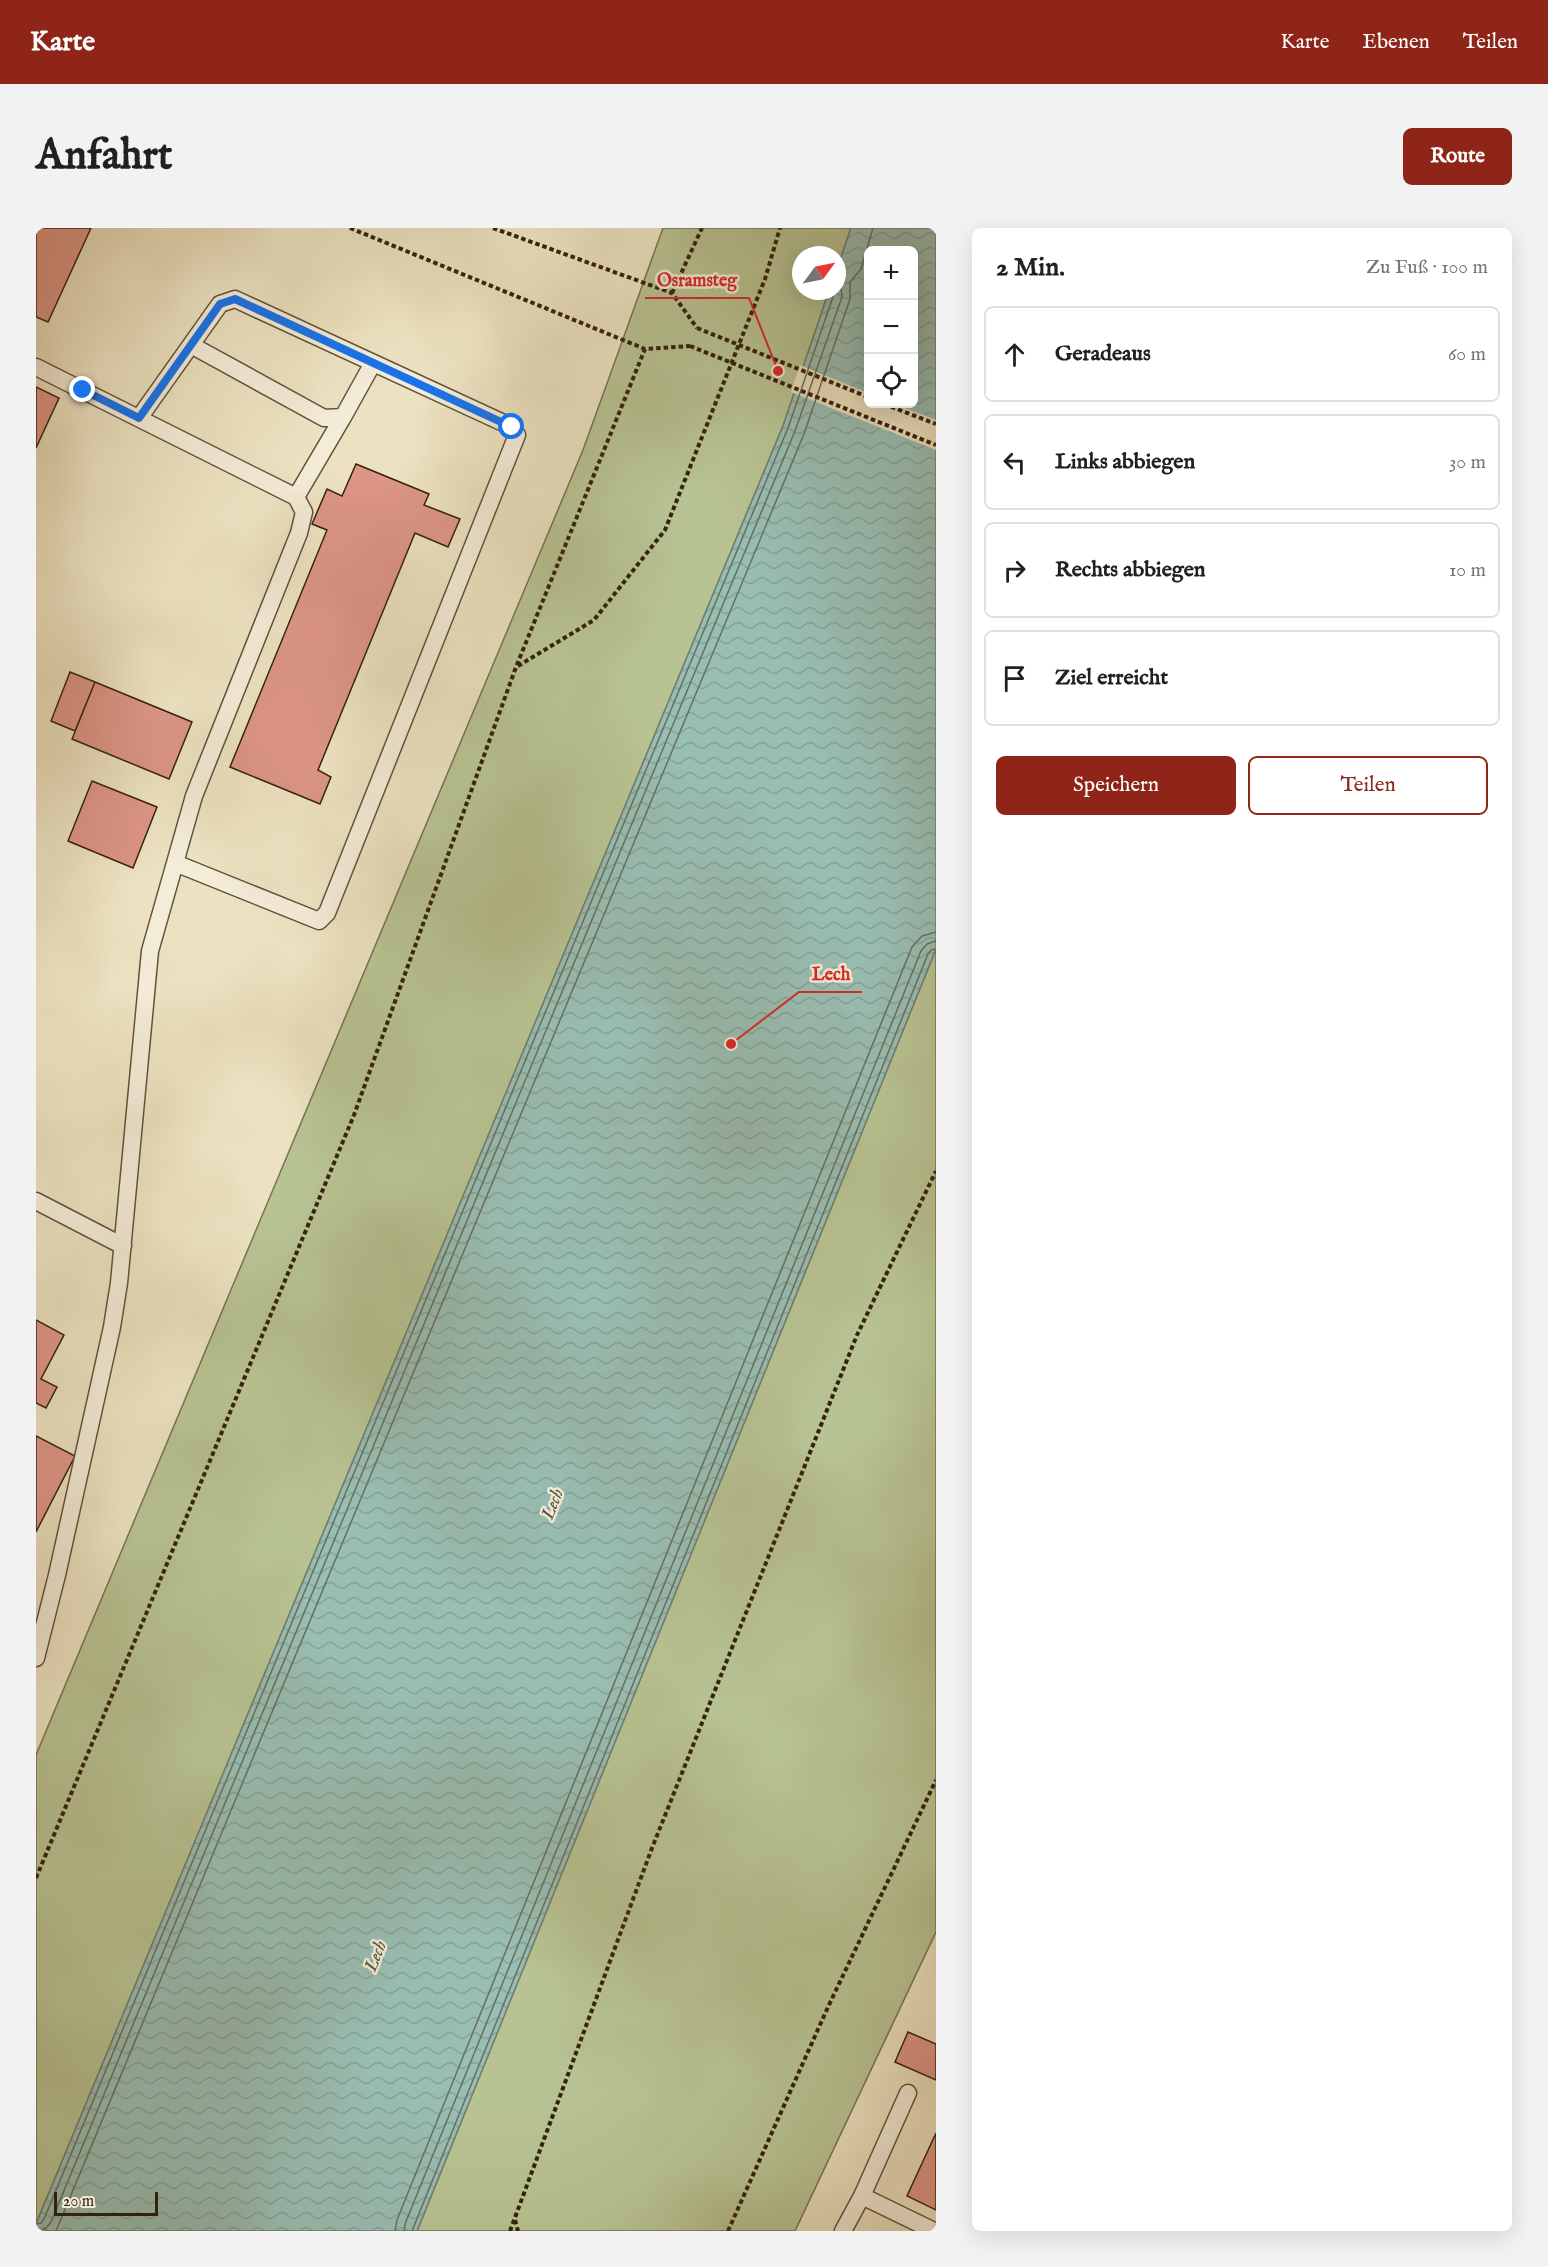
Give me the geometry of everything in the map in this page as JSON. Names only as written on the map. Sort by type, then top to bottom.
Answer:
[{"type":"lane","points":[[139,418],[220,304],[235,299],[512,427],[517,435],[327,913],[319,921],[175,863]]},
{"type":"lane","points":[[191,345],[324,418],[343,417]]},
{"type":"lane","points":[[296,497],[374,363]]},
{"type":"lane","points":[[36,367],[296,497],[304,512],[299,533],[194,796],[150,951],[123,1246],[112,1327],[36,1658]]},
{"type":"lane","points":[[36,1201],[123,1246]]},
{"type":"lane","points":[[843,2231],[862,2196],[908,2093]]},
{"type":"lane","points":[[862,2196],[934,2231]]},
{"type":"path","points":[[350,228],[645,349],[690,346],[936,445]]},
{"type":"path","points":[[493,228],[672,293],[697,328],[864,395]]},
{"type":"path","points":[[672,293],[702,228]]},
{"type":"path","points":[[516,667],[594,620],[665,530],[765,279],[780,228]]},
{"type":"path","points":[[36,1878],[354,1115],[516,667],[645,349]]},
{"type":"path","points":[[894,408],[936,424]]},
{"type":"path","points":[[510,2231],[652,1848],[857,1335],[936,1171]]},
{"type":"path","points":[[728,2231],[828,2007],[936,1780]]},
{"type":"path","points":[[515,2219],[518,2231]]},
{"type":"green space","points":[[663,228],[851,228],[845,246],[792,246],[792,300],[826,300],[783,426],[36,2224],[36,1755],[583,450]]},
{"type":"green space","points":[[936,949],[936,1932],[795,2231],[417,2231]]},
{"type":"water","points":[[851,228],[936,228],[936,949],[417,2231],[36,2231],[36,2224],[783,426],[826,300],[846,300],[845,246]]},
{"type":"pier","points":[[800,365],[864,391],[864,408],[905,408],[936,420],[936,450],[791,392]]},
{"type":"building","points":[[36,228],[91,228],[48,322],[36,317]]},
{"type":"building","points":[[36,387],[59,398],[36,448]]},
{"type":"building","points":[[356,464],[429,494],[424,505],[460,519],[448,547],[415,533],[318,770],[331,777],[320,804],[230,767],[327,530],[312,524],[327,489],[342,496]]},
{"type":"building","points":[[70,672],[95,682],[75,731],[51,721]]},
{"type":"building","points":[[95,682],[192,722],[169,779],[72,739]]},
{"type":"building","points":[[92,781],[157,807],[133,868],[68,841]]},
{"type":"building","points":[[36,1320],[64,1335],[41,1379],[57,1387],[46,1408],[36,1403]]},
{"type":"building","points":[[36,1436],[75,1456],[36,1532]]},
{"type":"building","points":[[908,2032],[936,2044],[936,2080],[895,2062]]},
{"type":"building","points":[[936,2133],[936,2210],[907,2196]]},
{"type":"place","name":"Osramsteg","points":[[778,371]]},
{"type":"place","name":"Lech","points":[[731,1044]]},
{"type":"route","points":[[83,390],[139,418],[220,304],[235,299],[512,427]]}]
